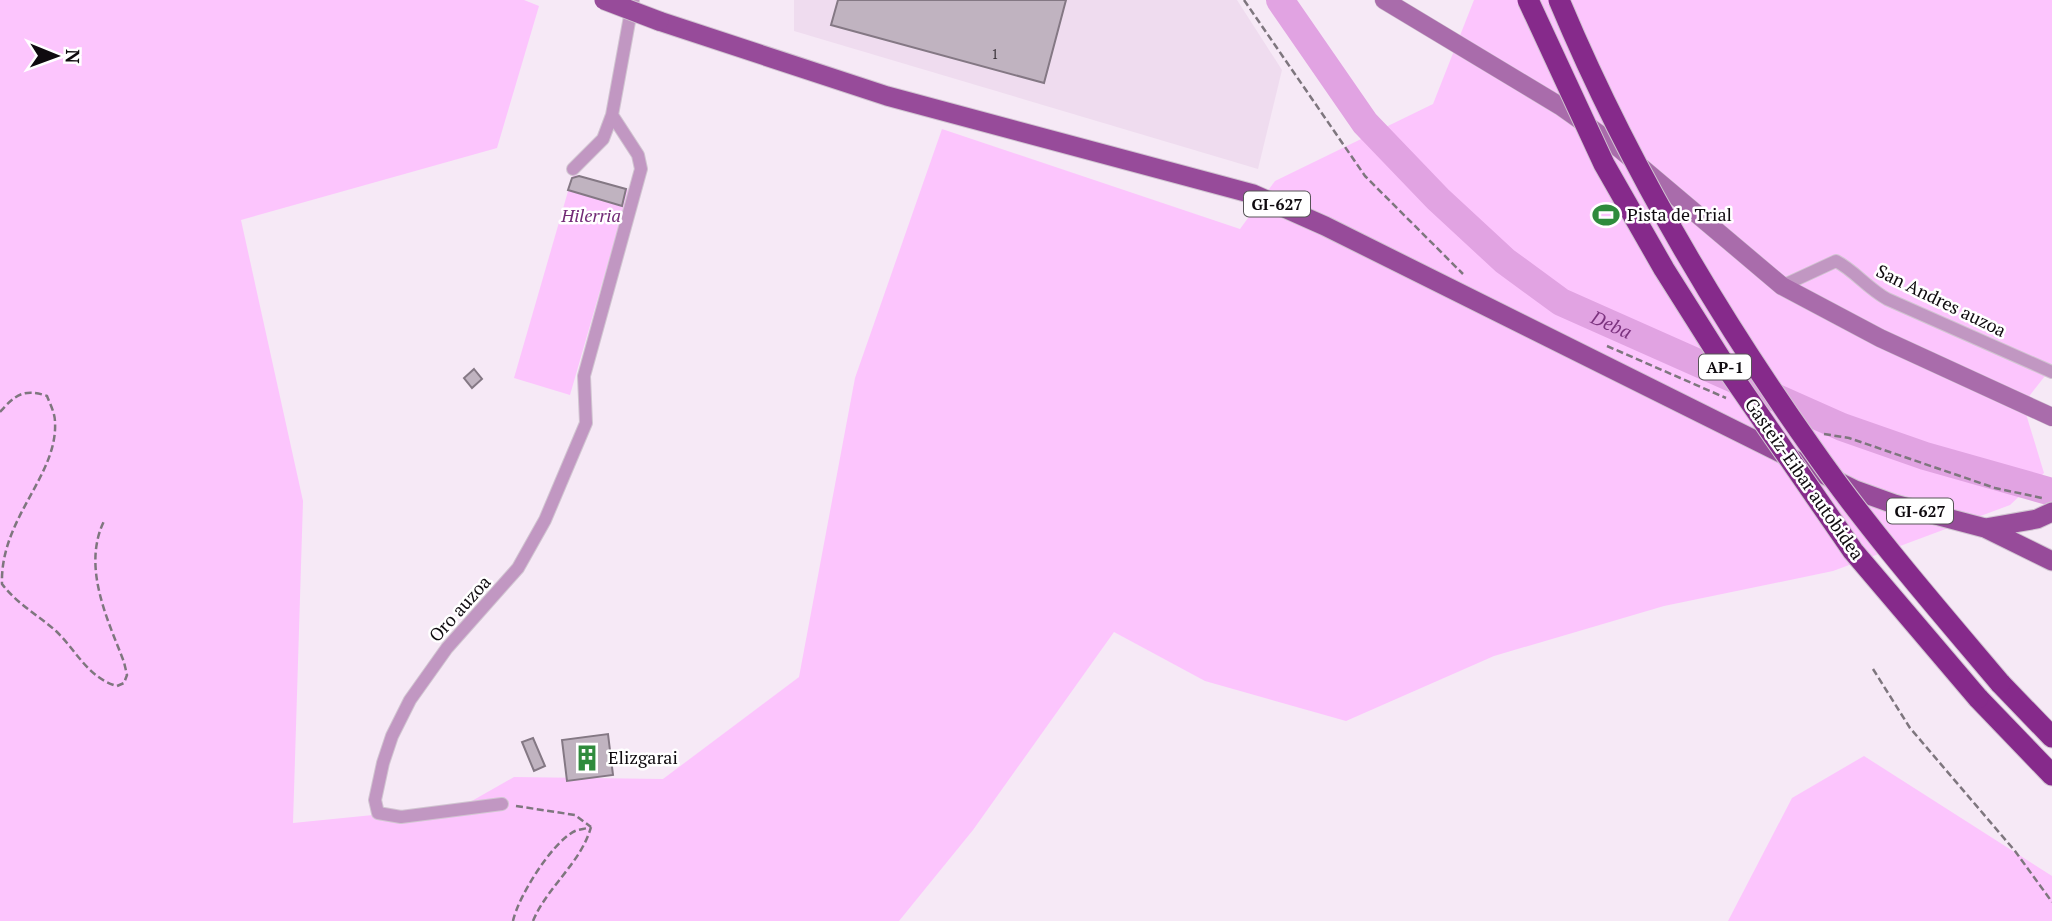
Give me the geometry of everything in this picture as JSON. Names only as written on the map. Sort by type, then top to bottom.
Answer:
[{"type":"highway","name":"Gasteiz-Eibar autobidea","points":[[1528,0],[1604,164],[1664,269],[1724,365],[1853,551],[1978,698],[2052,775]]},
{"type":"highway","name":"Gasteiz-Eibar autobidea","points":[[1559,0],[1583,56],[1635,160],[1685,252],[1746,352],[1812,449],[1872,528],[2000,682],[2052,737]]},
{"type":"main road","name":"GI-627","points":[[604,0],[659,21],[887,96],[1253,194],[1325,226],[1855,490],[1894,504],[1985,528],[2052,561]]},
{"type":"main road","name":"GI-627","points":[[1985,528],[2037,519],[2050,505]]},
{"type":"street","points":[[573,169],[603,139],[612,115],[633,0]]},
{"type":"street","points":[[1384,0],[1560,106],[1593,130],[1782,286],[1880,338],[2052,417]]},
{"type":"street","name":"Oro auzoa","points":[[502,804],[401,817],[383,816],[375,808],[392,736],[410,699],[447,648],[500,590],[525,556],[545,520],[586,423],[584,376],[641,169],[638,155],[612,115]]},
{"type":"street","name":"San Andres auzoa","points":[[1782,286],[1836,261],[1849,268],[1864,286],[1887,299],[2052,373]]},
{"type":"path","points":[[1244,0],[1365,176],[1465,275]]},
{"type":"path","points":[[1598,341],[1728,399]]},
{"type":"path","points":[[0,412],[17,394],[32,391],[47,396],[55,419],[50,455],[19,510],[5,547],[2,584],[11,597],[58,633],[84,665],[106,683],[117,686],[124,682],[127,676],[94,568],[94,550],[104,521]]},
{"type":"path","points":[[1815,432],[1849,438],[2050,505]]},
{"type":"path","points":[[1872,670],[1910,728],[2015,851],[2052,902]]},
{"type":"path","points":[[502,804],[575,815],[591,827]]},
{"type":"path","points":[[513,921],[532,879],[540,869],[574,832],[591,827]]},
{"type":"path","points":[[533,921],[540,904],[583,848],[591,827]]},
{"type":"shaded area","points":[[794,0],[1237,0],[1282,70],[1258,169],[794,31]]},
{"type":"green space","points":[[0,0],[524,0],[539,6],[497,148],[241,220],[303,501],[293,823],[463,806],[514,777],[663,779],[799,677],[855,378],[942,129],[1240,229],[1275,181],[1433,104],[1474,0],[2052,0],[2052,367],[2023,404],[2044,473],[2010,505],[1833,571],[1664,606],[1494,656],[1346,721],[1205,681],[1114,632],[973,830],[899,921],[0,921]]},
{"type":"green space","name":"Hilerria","points":[[573,174],[629,190],[570,395],[514,378]]},
{"type":"green space","points":[[1864,756],[2052,876],[2052,921],[1728,921],[1792,798]]},
{"type":"building","points":[[838,0],[1066,0],[1044,83],[831,25]]},
{"type":"building","points":[[579,176],[626,189],[622,206],[568,190],[572,178]]},
{"type":"building","points":[[474,369],[482,379],[472,388],[464,378]]},
{"type":"building","name":"Elizgarai","points":[[608,734],[613,775],[567,781],[562,740]]},
{"type":"building","points":[[533,738],[545,766],[534,771],[522,742]]},
{"type":"waterway","name":"Deba","points":[[1280,0],[1365,123],[1438,199],[1505,261],[1561,302],[1842,427],[1925,456],[2052,492]]},
{"type":"place","name":"Pista de Trial","points":[[1606,215]]},
{"type":"place","name":"Elizgarai","points":[[587,758]]}]
